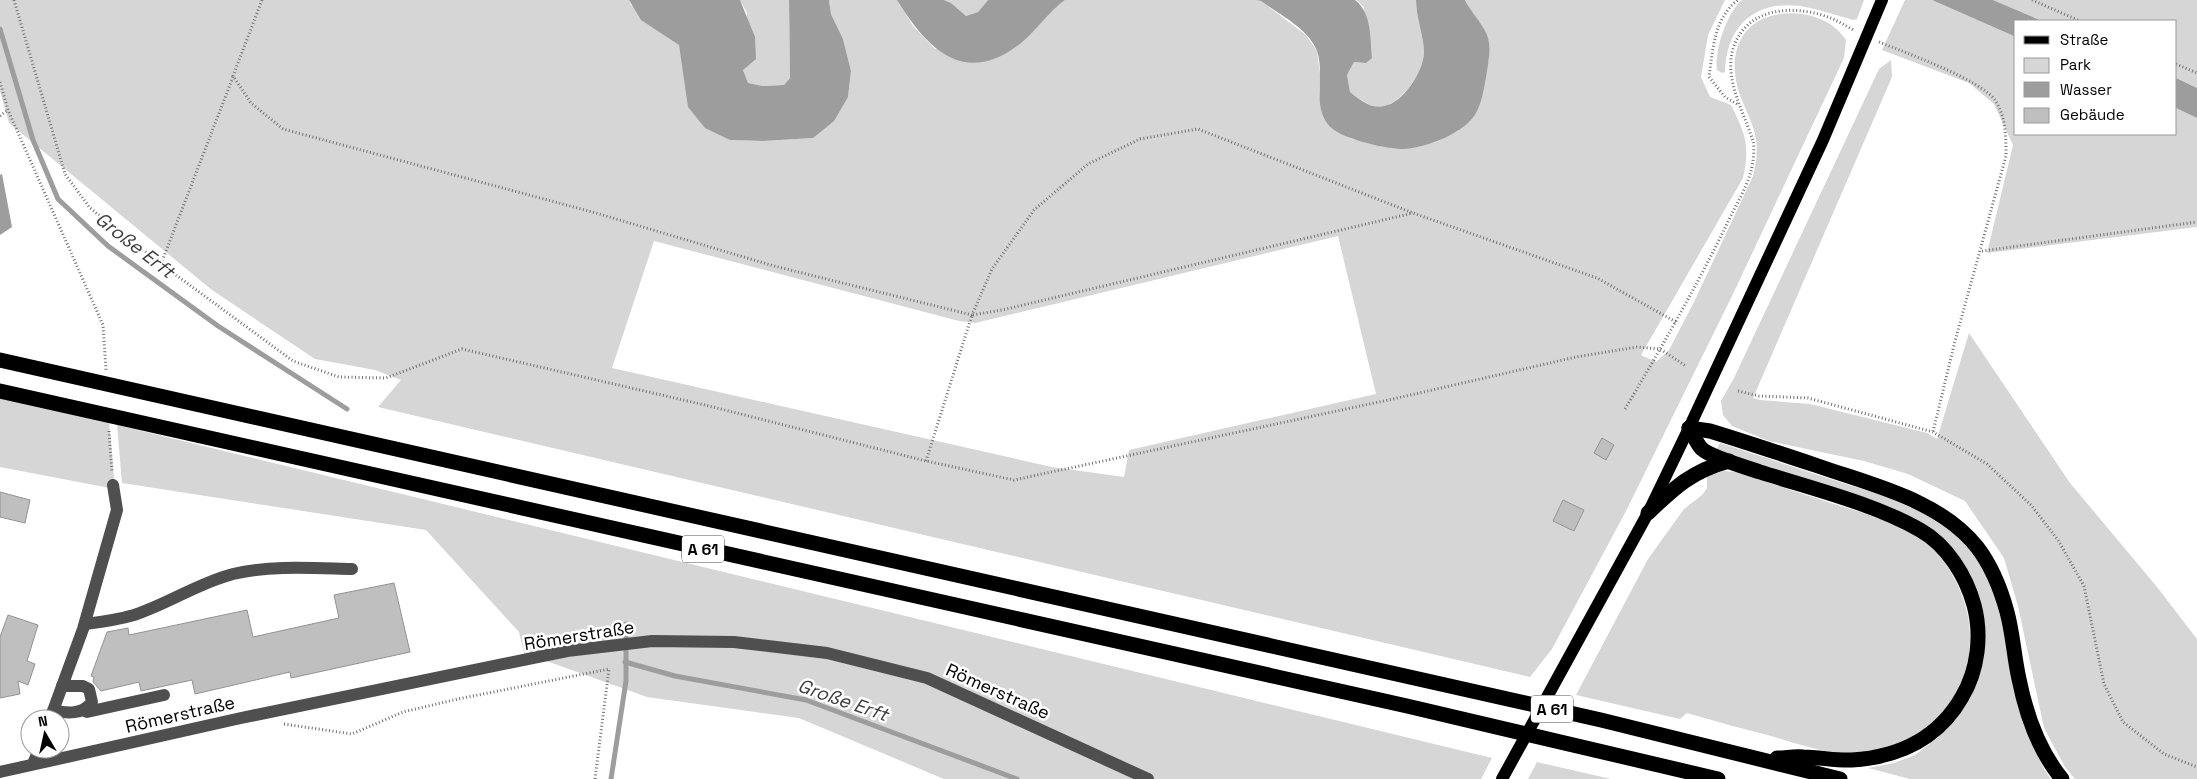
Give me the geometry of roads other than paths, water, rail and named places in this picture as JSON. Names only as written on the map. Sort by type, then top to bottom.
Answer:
[{"type":"highway","name":"A 61","points":[[0,360],[1338,660],[1764,759],[1840,779]]},
{"type":"highway","name":"A 61","points":[[0,391],[1407,706],[1718,779]]},
{"type":"highway","points":[[1689,428],[1702,449],[1729,461],[1881,512],[1921,530],[1939,545],[1954,562],[1965,580],[1976,614],[1978,643],[1971,679],[1950,715],[1918,743],[1894,754],[1873,758],[1850,760],[1803,756],[1764,759]]},
{"type":"highway","points":[[1689,428],[1710,431],[1878,486],[1926,507],[1961,531],[1977,547],[1998,587],[2007,612],[2019,680],[2027,709],[2045,753],[2062,779]]},
{"type":"highway","points":[[1648,513],[1686,478],[1711,466],[1729,461]]},
{"type":"main road","points":[[1505,774],[1648,513],[1822,140],[1882,0]]},
{"type":"street","points":[[53,709],[85,624],[117,510],[113,485]]},
{"type":"street","points":[[85,624],[110,621],[135,614],[203,584],[232,574],[267,568],[352,569]]},
{"type":"street","name":"Römerstraße","points":[[0,772],[567,651],[652,641],[734,642],[827,653],[927,678],[1148,779]]},
{"type":"street","points":[[62,686],[83,686],[89,689],[92,702],[83,710]]},
{"type":"street","points":[[70,712],[83,710],[87,712],[164,695]]},
{"type":"street","points":[[33,764],[35,759]]},
{"type":"water","points":[[629,0],[740,0],[755,37],[756,59],[743,70],[748,83],[763,86],[784,85],[790,78],[789,0],[829,0],[831,14],[843,39],[851,71],[848,97],[834,121],[813,138],[763,141],[730,140],[705,128],[688,107],[679,45],[641,20]]},
{"type":"water","points":[[897,0],[944,0],[951,3],[966,16],[978,12],[988,0],[1065,0],[1021,43],[1001,56],[982,62],[965,62],[949,57],[935,47],[921,34]]},
{"type":"water","points":[[1256,0],[1355,0],[1361,5],[1369,26],[1372,58],[1366,63],[1354,62],[1347,75],[1350,92],[1365,103],[1379,107],[1391,104],[1405,93],[1411,86],[1423,61],[1424,47],[1416,0],[1465,0],[1485,31],[1489,45],[1489,61],[1484,90],[1476,113],[1471,120],[1454,133],[1423,146],[1412,148],[1396,149],[1378,146],[1340,134],[1326,122],[1322,113],[1319,61],[1313,43],[1301,29],[1261,1]]},
{"type":"water","points":[[1932,0],[1993,0],[2040,20],[2014,20],[2014,36]]},
{"type":"water","points":[[2177,78],[2197,88],[2197,118],[2177,108]]},
{"type":"water","points":[[2,174],[12,227],[0,235],[0,175]]},
{"type":"waterway","name":"Große Erft","points":[[0,29],[33,140],[58,199],[108,246],[218,326],[347,409]]},
{"type":"waterway","points":[[611,779],[626,681],[626,624]]},
{"type":"waterway","name":"Große Erft","points":[[625,662],[675,676],[806,700],[1017,779]]}]
